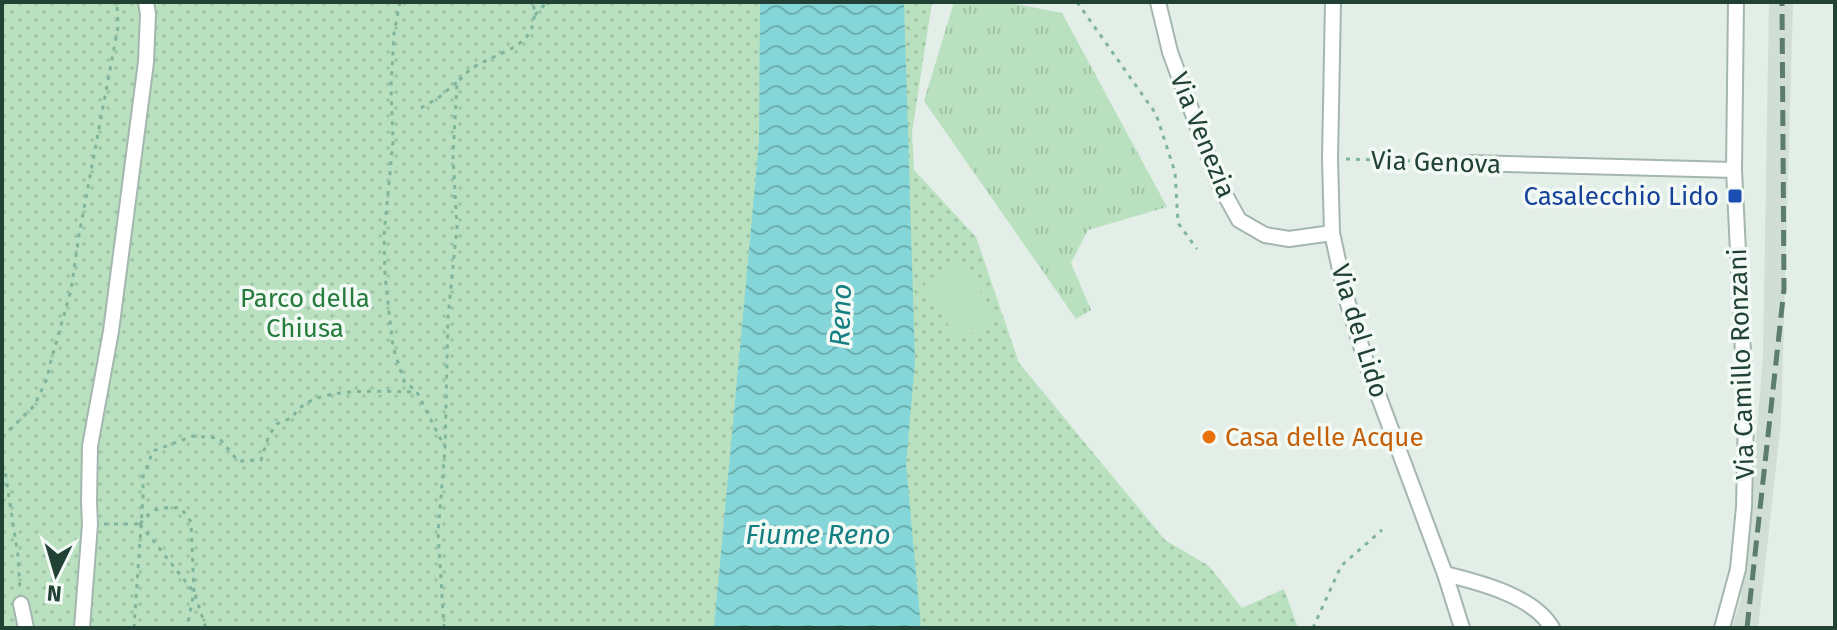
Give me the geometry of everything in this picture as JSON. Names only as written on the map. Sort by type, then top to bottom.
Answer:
[{"type":"street","points":[[82,628],[90,524],[90,446],[111,331],[146,62],[146,2]]},
{"type":"street","name":"Via Venezia","points":[[1158,2],[1170,52],[1218,182],[1239,220],[1265,235],[1289,239],[1332,233]]},
{"type":"street","name":"Via del Lido","points":[[1333,2],[1332,233],[1346,297],[1367,365],[1462,628]]},
{"type":"street","name":"Via Camillo Ronzani","points":[[1722,628],[1738,569],[1744,507],[1746,414],[1734,170],[1736,2]]},
{"type":"street","name":"Via Genova","points":[[1468,163],[1734,170]]},
{"type":"street","points":[[1445,574],[1483,583],[1514,597],[1535,610],[1552,628]]},
{"type":"street","points":[[21,604],[26,628]]},
{"type":"path","points":[[2,437],[34,406],[47,379],[71,290],[118,27],[117,2]]},
{"type":"path","points":[[400,2],[394,33],[391,87],[393,142],[384,235],[385,276],[393,347],[404,381],[417,392],[445,449]]},
{"type":"path","points":[[533,2],[535,15]]},
{"type":"path","points":[[421,108],[438,98],[472,68],[521,44],[528,36],[535,15],[547,2]]},
{"type":"path","points":[[1077,2],[1156,114],[1175,172],[1178,223],[1197,249]]},
{"type":"path","points":[[444,628],[438,533],[445,449],[448,317],[457,227],[453,157],[457,82]]},
{"type":"path","name":"Via Genova","points":[[1330,159],[1468,163]]},
{"type":"path","points":[[134,628],[143,477],[153,451],[193,436],[219,438],[238,461],[261,460],[269,435],[277,424],[293,417],[296,410],[320,397],[336,393],[417,392]]},
{"type":"path","points":[[2,464],[18,556],[21,604]]},
{"type":"path","points":[[140,524],[150,511],[165,507],[181,508],[191,522],[194,592],[187,628]]},
{"type":"path","points":[[90,524],[140,524]]},
{"type":"path","points":[[140,524],[194,592],[207,627]]},
{"type":"path","points":[[1313,628],[1341,566],[1382,530]]},
{"type":"shaded area","points":[[1769,2],[1793,2],[1781,421],[1758,628],[1732,628],[1741,598],[1763,357]]},
{"type":"green space","name":"Parco della Chiusa","points":[[2,2],[932,2],[912,132],[914,170],[976,237],[1019,363],[1165,540],[1209,566],[1242,608],[1284,589],[1298,628],[2,628]]},
{"type":"green space","points":[[954,2],[1005,2],[1062,13],[1167,207],[1088,230],[1071,263],[1091,310],[1076,319],[924,101]]},
{"type":"green space","points":[[962,261],[998,319],[958,341],[924,282]]},
{"type":"water","name":"Fiume Reno","points":[[760,2],[904,2],[915,362],[906,464],[921,628],[714,628],[759,142]]},
{"type":"railway","points":[[1747,628],[1784,289],[1782,2]]},
{"type":"place","name":"Casalecchio Lido","points":[[1735,196]]},
{"type":"place","name":"Casa delle Acque","points":[[1209,437]]},
{"type":"water label","name":"Reno","points":[[840,315]]}]
